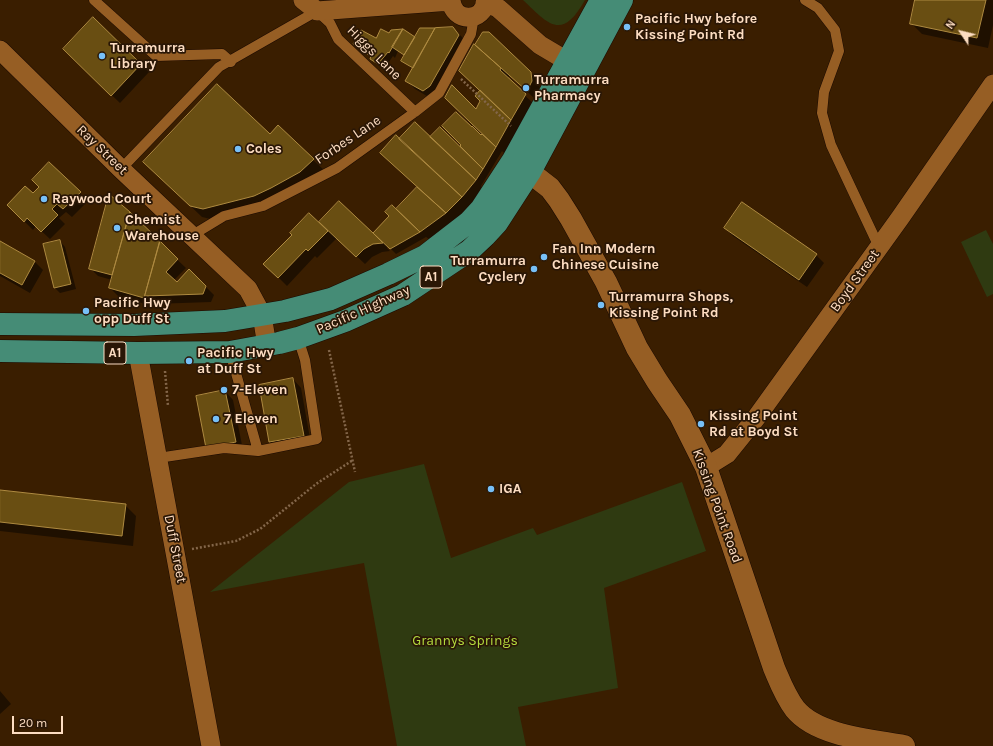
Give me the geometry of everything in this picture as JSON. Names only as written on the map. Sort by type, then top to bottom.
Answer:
[{"type":"highway","name":"Pacific Highway","points":[[0,351],[138,353],[230,352],[267,346],[298,338],[345,322],[403,295],[469,251],[497,223],[567,62],[601,0]]},
{"type":"highway","name":"Pacific Highway","points":[[0,324],[134,325],[218,322],[262,315],[285,311],[331,299],[425,256],[469,222],[485,203],[521,166],[622,0]]},
{"type":"main road","name":"Kissing Point Road","points":[[521,166],[550,188],[571,219],[606,282],[637,348],[657,382],[680,415],[706,467],[783,691],[796,710],[812,723],[832,732],[904,746]]},
{"type":"street","points":[[310,6],[451,1],[452,7],[459,15],[469,18],[482,7],[498,8],[540,45],[567,62]]},
{"type":"street","name":"Ray Street","points":[[0,50],[121,169],[248,289],[262,315],[267,346]]},
{"type":"street","name":"Boyd Street","points":[[706,467],[727,454],[756,418],[993,84]]},
{"type":"street","name":"Duff Street","points":[[138,353],[211,746]]},
{"type":"lane","points":[[94,0],[156,56],[222,54],[231,62]]},
{"type":"lane","points":[[806,0],[818,8],[835,30],[839,51],[824,92],[822,113],[831,145],[879,246]]},
{"type":"lane","points":[[121,169],[219,68],[269,38],[310,6]]},
{"type":"lane","name":"Higgs Lane","points":[[310,6],[330,23],[338,39],[414,112]]},
{"type":"lane","name":"Forbes Lane","points":[[191,236],[224,216],[263,206],[337,168],[439,93],[471,34],[482,7]]},
{"type":"lane","points":[[158,458],[224,448],[258,451],[317,440],[305,360],[298,338]]},
{"type":"lane","points":[[230,352],[258,451]]},
{"type":"path","points":[[451,71],[514,129]]},
{"type":"path","points":[[329,350],[355,472]]},
{"type":"path","points":[[190,549],[236,541],[260,529],[316,484],[353,460]]},
{"type":"green space","points":[[523,0],[585,0],[577,13],[569,21],[562,25],[555,25],[540,16]]},
{"type":"green space","points":[[986,230],[993,244],[993,294],[987,297],[961,242]]},
{"type":"green space","name":"Grannys Springs","points":[[424,464],[451,558],[533,528],[537,535],[682,482],[706,551],[604,588],[618,688],[518,707],[526,746],[397,746],[364,563],[210,592],[349,482]]},
{"type":"building","points":[[915,0],[986,0],[977,38],[910,24]]},
{"type":"building","points":[[93,17],[141,64],[111,96],[63,49]]},
{"type":"building","points":[[453,27],[459,35],[430,86],[423,91],[405,81],[435,28]]},
{"type":"building","points":[[420,28],[435,28],[413,68],[401,61]]},
{"type":"building","points":[[381,29],[389,33],[391,30],[403,29],[389,53],[388,52],[378,64],[370,59],[371,56],[353,44],[361,30],[376,38]]},
{"type":"building","points":[[403,29],[415,37],[404,55],[392,47]]},
{"type":"building","points":[[483,32],[489,32],[531,72],[532,81],[527,91],[475,45]]},
{"type":"building","points":[[474,44],[501,68],[500,70],[526,94],[511,120],[459,71]]},
{"type":"building","points":[[217,84],[270,134],[278,125],[314,159],[300,172],[254,196],[203,209],[190,206],[143,162]]},
{"type":"building","points":[[452,85],[476,109],[480,101],[475,96],[480,90],[511,120],[496,147],[445,98]]},
{"type":"building","points":[[456,112],[496,147],[483,169],[442,126]]},
{"type":"building","points":[[415,122],[476,180],[462,197],[399,139]]},
{"type":"building","points":[[440,127],[483,169],[476,180],[430,137]]},
{"type":"building","points":[[396,135],[462,197],[446,213],[380,153]]},
{"type":"building","name":"Raywood Court","points":[[49,162],[81,192],[63,209],[57,204],[52,209],[58,215],[41,232],[27,218],[24,222],[7,205],[25,186],[33,193],[39,187],[32,180]]},
{"type":"building","points":[[417,187],[446,213],[420,232],[396,209]]},
{"type":"building","points":[[109,194],[130,212],[112,275],[89,269]]},
{"type":"building","points":[[339,201],[383,243],[373,244],[364,249],[356,257],[319,222]]},
{"type":"building","points":[[742,202],[817,254],[799,280],[724,228]]},
{"type":"building","points":[[392,205],[420,232],[390,249],[373,233],[389,216],[385,212]]},
{"type":"building","points":[[130,212],[160,241],[144,298],[109,288]]},
{"type":"building","points":[[309,213],[328,231],[308,251],[306,249],[278,278],[263,264],[292,235],[290,233]]},
{"type":"building","points":[[60,240],[71,284],[54,288],[43,244]]},
{"type":"building","points":[[0,241],[35,261],[22,285],[0,273]]},
{"type":"building","points":[[160,241],[178,259],[166,272],[177,282],[189,269],[206,286],[203,294],[145,296]]},
{"type":"building","points":[[293,378],[304,436],[269,442],[259,385]]},
{"type":"building","name":"7 Eleven","points":[[225,390],[236,442],[206,448],[196,396]]},
{"type":"building","points":[[0,490],[126,504],[122,536],[0,522]]},
{"type":"place","name":"Pacific Hwy before Kissing Point Rd","points":[[627,27]]},
{"type":"place","name":"Turramurra Library","points":[[102,56]]},
{"type":"place","name":"Turramurra Pharmacy","points":[[526,88]]},
{"type":"place","name":"Coles","points":[[238,149]]},
{"type":"place","name":"Raywood Court","points":[[44,199]]},
{"type":"place","name":"Chemist Warehouse","points":[[117,228]]},
{"type":"place","name":"Fan Inn Modern Chinese Cuisine","points":[[544,257]]},
{"type":"place","name":"Turramurra Cyclery","points":[[534,269]]},
{"type":"place","name":"Turramurra Shops, Kissing Point Rd","points":[[601,305]]},
{"type":"place","name":"Pacific Hwy opp Duff St","points":[[86,311]]},
{"type":"place","name":"Pacific Hwy at Duff St","points":[[189,361]]},
{"type":"place","name":"7-Eleven","points":[[224,390]]},
{"type":"place","name":"7 Eleven","points":[[216,419]]},
{"type":"place","name":"Kissing Point Rd at Boyd St","points":[[701,424]]},
{"type":"place","name":"IGA","points":[[491,489]]}]
